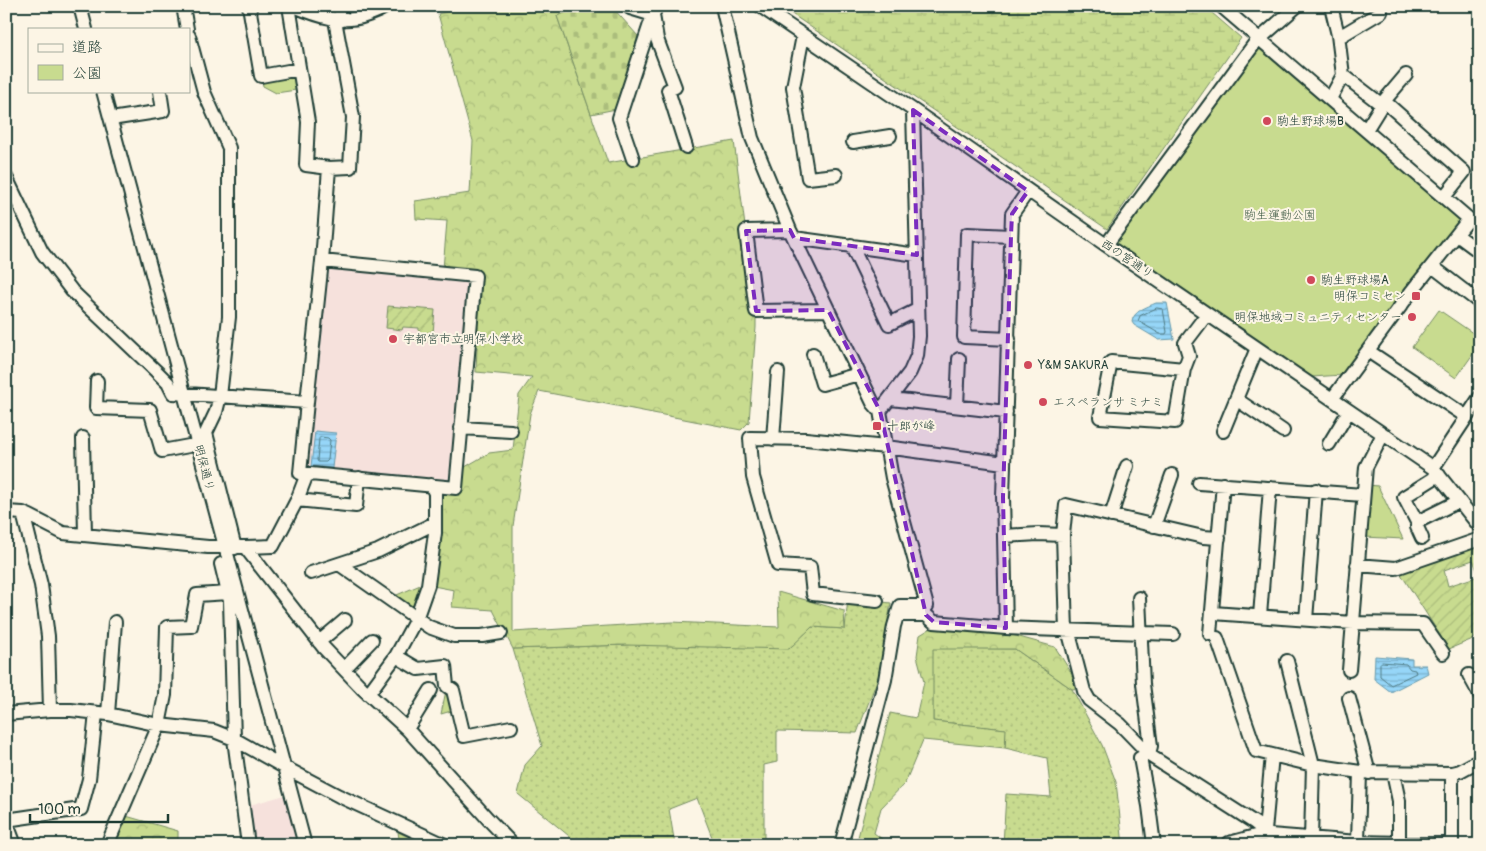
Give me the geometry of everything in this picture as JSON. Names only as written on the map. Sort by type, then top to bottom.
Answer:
[{"type":"street","points":[[80,6],[86,28]]},
{"type":"street","points":[[183,6],[187,28]]},
{"type":"street","points":[[249,6],[261,76],[299,69]]},
{"type":"street","points":[[290,6],[308,122],[306,165],[329,168],[350,167],[353,117],[339,20],[340,6]]},
{"type":"street","points":[[294,6],[315,15],[339,20],[360,18],[386,6]]},
{"type":"street","points":[[722,6],[749,130],[792,234],[873,403],[880,411],[892,478],[926,610],[934,622],[1006,628],[1173,634]]},
{"type":"street","name":"西の宮通り","points":[[760,6],[1436,471],[1480,527]]},
{"type":"street","points":[[1221,6],[1444,197],[1475,221],[1456,235],[1332,399]]},
{"type":"street","points":[[1106,245],[1255,43],[1298,6]]},
{"type":"street","points":[[1330,6],[1339,38],[1343,75],[1330,99]]},
{"type":"street","points":[[630,8],[654,11]]},
{"type":"street","points":[[654,11],[657,39],[675,87],[668,90],[686,147]]},
{"type":"street","points":[[633,159],[619,118],[654,11]]},
{"type":"street","points":[[1339,38],[1381,12]]},
{"type":"street","points":[[804,36],[793,87],[808,178],[836,175]]},
{"type":"street","points":[[190,40],[203,89],[229,148],[229,317],[220,396],[216,412],[206,433],[231,548],[228,593],[230,601],[234,739],[248,845]]},
{"type":"street","points":[[1343,75],[1383,103],[1464,172],[1444,197]]},
{"type":"street","points":[[1366,130],[1383,103],[1406,75]]},
{"type":"street","points":[[190,89],[203,89]]},
{"type":"street","name":"明保通り","points":[[103,92],[178,393],[231,548],[284,767],[305,845]]},
{"type":"street","points":[[111,119],[162,111],[160,92]]},
{"type":"street","points":[[880,411],[910,372],[917,356],[919,336],[913,110]]},
{"type":"street","points":[[854,142],[890,136]]},
{"type":"street","points":[[322,261],[475,276],[456,488],[300,473],[322,261],[329,168]]},
{"type":"street","points":[[6,177],[42,252],[72,291],[178,393],[189,446],[231,548],[368,694],[407,729],[513,845]]},
{"type":"street","points":[[1006,628],[1002,497],[1012,214],[1028,191]]},
{"type":"street","points":[[828,310],[756,311],[746,231],[792,234],[851,246],[917,255]]},
{"type":"street","points":[[1009,339],[964,337],[967,234],[1011,236]]},
{"type":"street","points":[[1456,235],[1480,252]]},
{"type":"street","points":[[851,246],[889,324],[917,310]]},
{"type":"street","points":[[1432,266],[1480,303]]},
{"type":"street","points":[[1184,369],[1111,362],[1100,417],[1175,422],[1184,369],[1189,356],[1185,343],[1207,314]]},
{"type":"street","points":[[1223,430],[1257,348]]},
{"type":"street","points":[[1368,351],[1467,417]]},
{"type":"street","points":[[813,354],[822,384],[859,374]]},
{"type":"street","points":[[957,406],[959,359]]},
{"type":"street","points":[[773,439],[778,372]]},
{"type":"street","points":[[97,381],[96,408],[150,410],[162,452],[189,446]]},
{"type":"street","points":[[178,393],[307,402]]},
{"type":"street","points":[[1422,538],[1417,522],[1404,497],[1436,471],[1480,397]]},
{"type":"street","points":[[891,399],[1006,412]]},
{"type":"street","points":[[1236,399],[1283,431]]},
{"type":"street","points":[[1329,445],[1349,411]]},
{"type":"street","points":[[461,428],[511,431]]},
{"type":"street","points":[[1349,670],[1366,466],[1383,434]]},
{"type":"street","points":[[83,438],[85,536]]},
{"type":"street","points":[[877,601],[813,594],[810,567],[778,565],[753,477],[750,438],[806,439],[886,447],[1004,463]]},
{"type":"street","points":[[1111,516],[1127,466]]},
{"type":"street","points":[[6,512],[23,513],[63,533],[85,536],[231,548],[273,546],[297,500],[307,474]]},
{"type":"street","points":[[1154,526],[1172,475]]},
{"type":"street","points":[[297,500],[356,506],[359,478]]},
{"type":"street","points":[[1199,483],[1316,490],[1363,495]]},
{"type":"street","points":[[1223,484],[1212,613],[1214,636],[1256,751],[1313,765],[1364,772],[1452,773],[1460,771],[1480,760]]},
{"type":"street","points":[[368,694],[396,656],[416,619],[428,585],[435,523],[435,493],[431,485]]},
{"type":"street","points":[[1260,616],[1270,488]]},
{"type":"street","points":[[1306,620],[1316,490]]},
{"type":"street","points":[[1417,522],[1459,501]]},
{"type":"street","points":[[1219,538],[1203,537],[1066,505],[1063,535],[1066,631],[1070,637],[1084,691],[1089,700],[1120,724],[1152,757],[1201,787],[1270,837]]},
{"type":"street","points":[[23,513],[41,585],[48,636],[50,710]]},
{"type":"street","points":[[311,573],[378,551],[435,523]]},
{"type":"street","points":[[1004,536],[1063,535]]},
{"type":"street","points":[[1357,565],[1396,568],[1480,539]]},
{"type":"street","points":[[339,564],[429,627],[454,636],[501,634]]},
{"type":"street","points":[[107,845],[159,725],[165,695],[168,627],[191,626],[197,595],[228,593]]},
{"type":"street","points":[[1139,598],[1143,684],[1151,746],[1149,752],[1140,758],[1154,845]]},
{"type":"street","points":[[841,845],[885,680],[898,615],[926,610]]},
{"type":"street","points":[[1212,613],[1353,623],[1423,624],[1443,653]]},
{"type":"street","points":[[319,642],[345,620]]},
{"type":"street","points":[[15,845],[6,820],[81,809],[102,714],[115,622]]},
{"type":"street","points":[[344,669],[372,640]]},
{"type":"street","points":[[396,656],[418,670],[445,666],[447,686],[453,690],[464,736],[511,727]]},
{"type":"street","points":[[1287,662],[1313,765],[1311,839]]},
{"type":"street","points":[[1469,675],[1480,695]]},
{"type":"street","points":[[407,729],[431,690]]},
{"type":"street","points":[[1349,698],[1364,772],[1358,842]]},
{"type":"street","points":[[6,714],[50,710],[102,714],[159,725],[214,731],[234,739],[339,796],[445,845]]},
{"type":"street","points":[[1270,837],[1272,755]]},
{"type":"street","points":[[1393,773],[1399,801],[1399,844]]},
{"type":"street","points":[[1230,845],[1229,843],[1259,835],[1358,842],[1452,845],[1452,773]]},
{"type":"highlighted area","points":[[913,110],[1028,191],[1012,214],[1003,497],[1006,628],[934,622],[926,615],[880,411],[828,310],[756,311],[746,231],[790,230],[794,238],[917,255]]},
{"type":"shaded area","name":"宇都宮市立明保小学校","points":[[329,265],[471,279],[454,479],[448,484],[304,467],[324,268]]},
{"type":"shaded area","points":[[285,795],[298,844],[252,842],[246,806]]},
{"type":"green space","points":[[465,6],[496,8],[498,6],[582,6],[557,16],[608,163],[734,141],[756,311],[749,422],[741,430],[539,391],[530,414],[513,526],[513,632],[672,622],[779,627],[778,592],[844,611],[845,629],[812,627],[789,649],[626,645],[513,649],[493,610],[452,607],[454,590],[428,585],[435,493],[460,491],[465,467],[489,453],[513,450],[519,395],[532,377],[476,372],[480,274],[443,269],[447,221],[416,219],[415,201],[470,193],[473,141],[438,14]]},
{"type":"green space","points":[[582,6],[613,8],[638,36],[616,109],[591,114],[557,16]]},
{"type":"green space","points":[[780,6],[1204,6],[1241,38],[1107,229]]},
{"type":"green space","name":"駒生運動公園","points":[[1257,44],[1462,217],[1342,375],[1312,377],[1113,243]]},
{"type":"green space","points":[[299,69],[303,89],[276,93],[263,86],[261,76]]},
{"type":"green space","points":[[388,306],[435,310],[433,333],[428,332],[427,342],[418,341],[419,328],[403,327],[402,330],[386,328]]},
{"type":"green space","points":[[1439,310],[1480,338],[1480,344],[1456,378],[1412,347]]},
{"type":"green space","points":[[1368,485],[1378,486],[1403,539],[1365,537]]},
{"type":"green space","points":[[1480,542],[1480,636],[1449,649],[1399,571]],"holes":[[[1473,560],[1479,576],[1448,586],[1444,570]]]},
{"type":"green space","points":[[425,583],[417,609],[412,610],[392,597]]},
{"type":"green space","points":[[848,598],[891,603],[878,678],[857,733],[777,731],[777,762],[764,765],[764,845],[715,845],[697,798],[669,809],[675,845],[580,845],[518,794],[525,765],[542,746],[513,649],[626,645],[812,627],[845,629]]},
{"type":"green space","points":[[933,627],[1005,633],[1055,647],[1081,688],[1072,689],[1015,649],[933,649],[933,721],[1006,729],[1005,748],[923,740],[905,783],[881,808],[874,833],[890,845],[856,845],[890,713],[916,718],[924,682],[917,656],[920,635]]},
{"type":"green space","points":[[932,648],[1015,649],[1072,689],[1102,745],[1116,782],[1123,845],[1003,845],[1006,794],[1051,797],[1047,758],[1005,748],[1005,729],[933,721]]},
{"type":"green space","points":[[447,686],[458,709],[441,714]]},
{"type":"green space","points":[[126,816],[178,831],[178,845],[112,845]]},
{"type":"green space","points":[[398,832],[425,845],[400,845]]},
{"type":"water","points":[[1156,303],[1167,303],[1174,339],[1159,340],[1132,322],[1138,312]]},
{"type":"water","points":[[315,431],[336,433],[332,468],[311,466]]},
{"type":"water","points":[[1375,656],[1412,659],[1412,665],[1426,665],[1428,673],[1391,692],[1374,679]]},
{"type":"place","name":"駒生野球場B","points":[[1267,121]]},
{"type":"place","name":"駒生野球場A","points":[[1311,280]]},
{"type":"place","name":"明保コミセン","points":[[1416,296]]},
{"type":"place","name":"明保地域コミュニティセンター","points":[[1412,317]]},
{"type":"place","name":"宇都宮市立明保小学校","points":[[393,339]]},
{"type":"place","name":"Y&M SAKURA","points":[[1028,365]]},
{"type":"place","name":"エスペランサ ミナミ","points":[[1043,402]]},
{"type":"place","name":"十郎が峰","points":[[877,426]]}]
